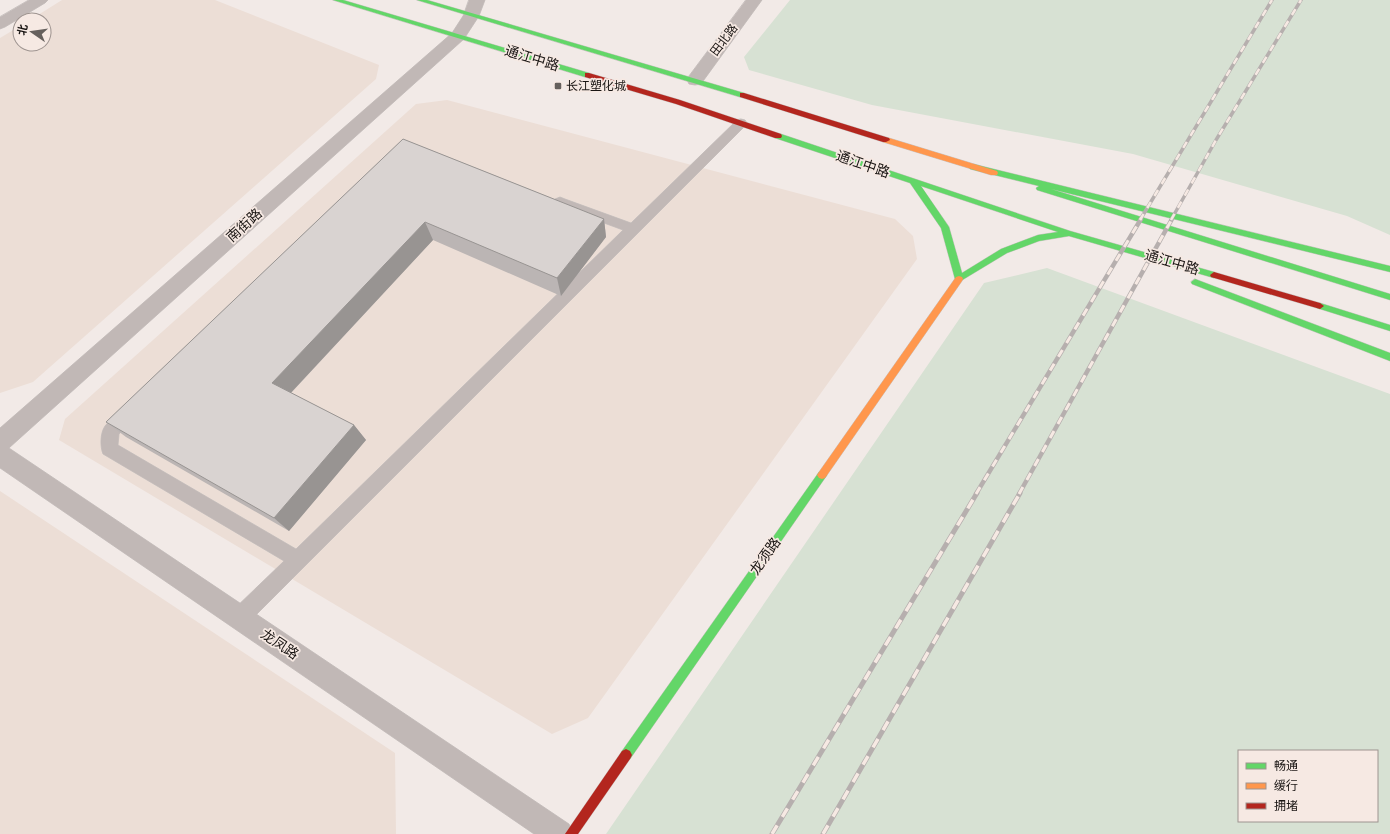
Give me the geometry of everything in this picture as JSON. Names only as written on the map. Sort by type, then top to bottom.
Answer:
[{"type":"main road","name":"通江中路","points":[[336,0],[678,102],[1069,233],[1262,288],[1390,328]]},
{"type":"main road","name":"通江中路","points":[[420,0],[695,80],[1390,297]]},
{"type":"main road","points":[[973,166],[1390,269]]},
{"type":"main road","points":[[913,181],[945,227],[959,279],[1004,251],[1038,238],[1069,233],[1164,270]]},
{"type":"main road","points":[[1186,278],[1390,357]]},
{"type":"main road","name":"龙须路","points":[[570,834],[959,279]]},
{"type":"street","points":[[0,24],[40,0]]},
{"type":"street","name":"南街路","points":[[0,442],[458,36],[471,16],[477,0]]},
{"type":"street","name":"田北路","points":[[695,80],[754,0]]},
{"type":"street","name":"龙凤路","points":[[0,455],[559,834]]},
{"type":"lane","points":[[240,617],[741,123]]},
{"type":"lane","points":[[546,197],[634,229]]},
{"type":"lane","points":[[139,404],[111,431],[109,449],[298,560]]},
{"type":"shaded area","points":[[62,0],[215,0],[379,65],[376,79],[33,382],[0,393],[0,38],[12,31],[12,52],[52,52],[52,12],[43,12]]},
{"type":"shaded area","points":[[447,100],[895,219],[913,236],[917,259],[588,718],[552,734],[59,440],[65,419],[416,104]]},
{"type":"shaded area","points":[[0,491],[395,753],[396,834],[0,834]]},
{"type":"green space","points":[[790,0],[1390,0],[1390,235],[1347,216],[1133,154],[872,105],[749,70],[744,57]]},
{"type":"green space","points":[[1047,268],[1390,394],[1390,834],[606,834],[984,283]]},
{"type":"building","points":[[403,139],[604,219],[557,278],[425,222],[272,383],[354,425],[274,518],[106,422]]},
{"type":"railway","points":[[1140,220],[1272,0]]},
{"type":"railway","points":[[1171,220],[1216,140],[1301,0]]},
{"type":"railway","points":[[976,494],[1141,219]]},
{"type":"railway","points":[[1019,494],[1172,219]]},
{"type":"railway","points":[[772,834],[977,493]]},
{"type":"railway","points":[[823,834],[1020,493]]},
{"type":"traffic: fast","points":[[336,0],[587,75]]},
{"type":"traffic: fast","points":[[420,0],[742,95]]},
{"type":"traffic: fast","points":[[778,136],[1069,233],[1214,275]]},
{"type":"traffic: fast","points":[[973,167],[1390,269]]},
{"type":"traffic: fast","points":[[913,181],[945,227],[959,279],[1004,251],[1038,238],[1066,234]]},
{"type":"traffic: fast","points":[[1040,188],[1390,297]]},
{"type":"traffic: fast","points":[[1195,282],[1390,357]]},
{"type":"traffic: fast","points":[[1320,306],[1390,328]]},
{"type":"traffic: fast","points":[[626,755],[822,475]]},
{"type":"traffic: slow","points":[[886,140],[994,173]]},
{"type":"traffic: slow","points":[[822,475],[959,279]]},
{"type":"traffic: jam","points":[[587,75],[678,102],[778,136]]},
{"type":"traffic: jam","points":[[742,95],[886,140]]},
{"type":"traffic: jam","points":[[1214,275],[1320,306]]},
{"type":"traffic: jam","points":[[571,834],[626,755]]},
{"type":"place","name":"长江塑化城","points":[[558,86]]}]
